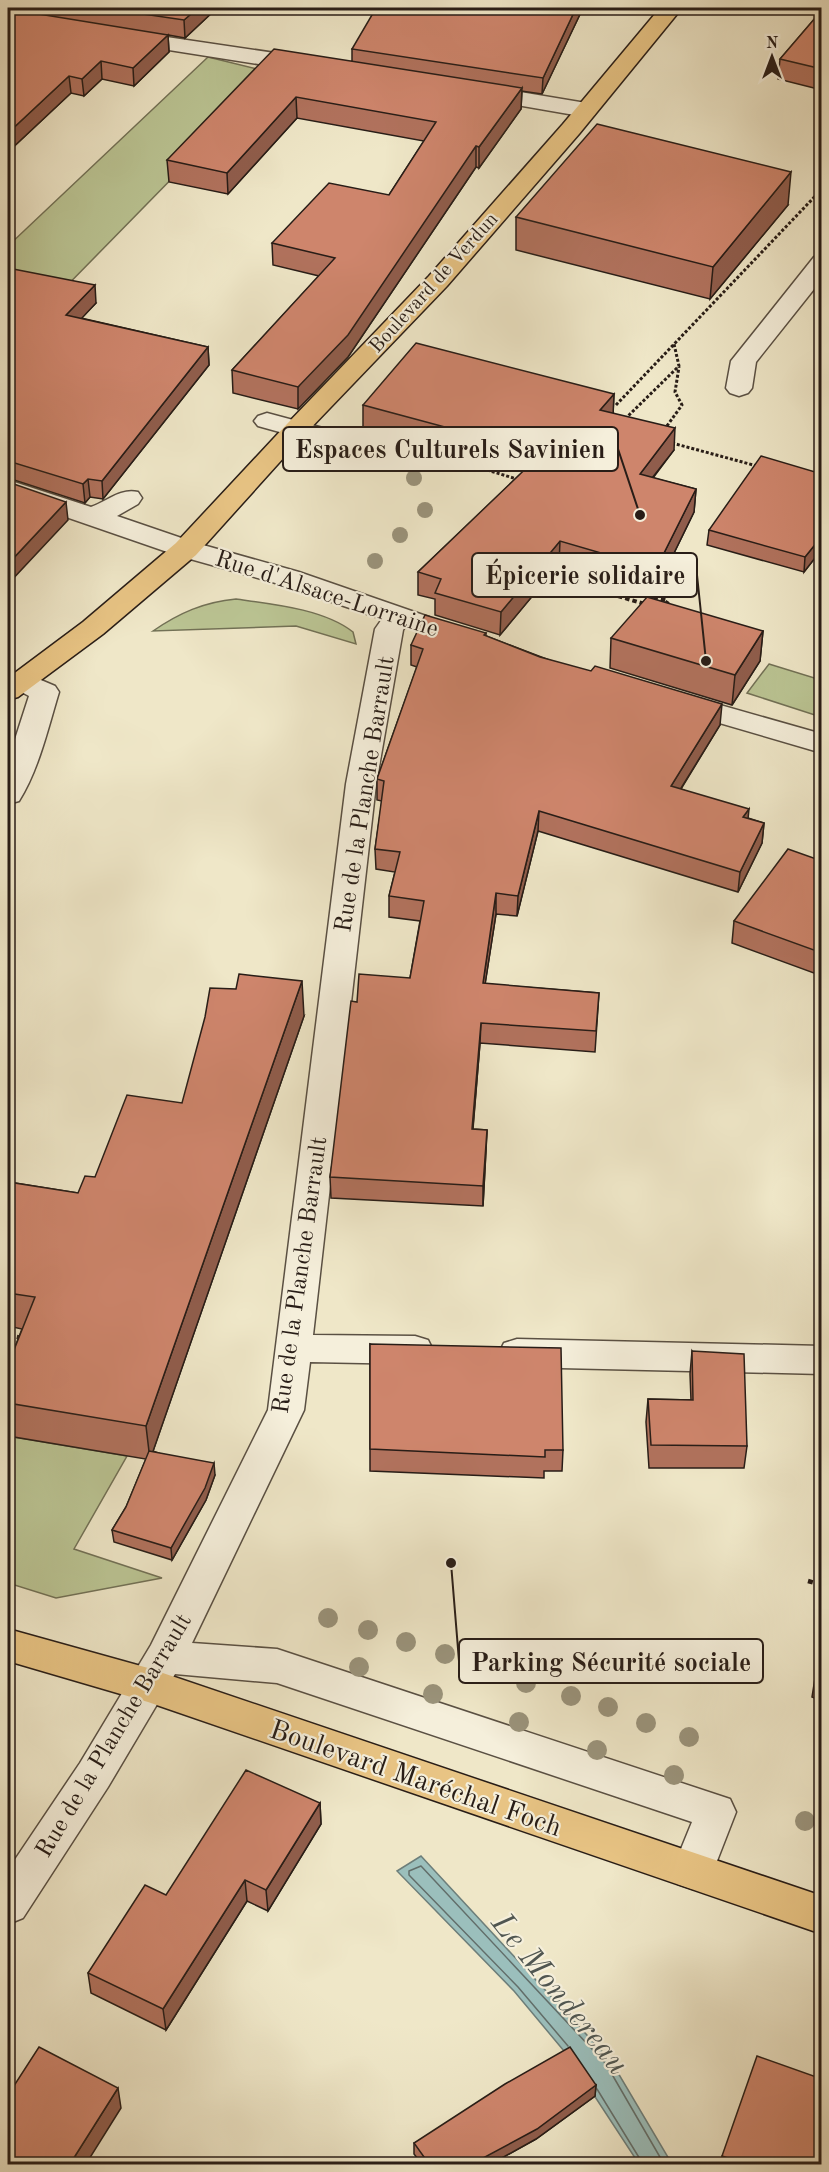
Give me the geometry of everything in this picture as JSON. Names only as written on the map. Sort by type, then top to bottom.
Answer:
[{"type":"main road","name":"Boulevard de Verdun","points":[[15,686],[93,628],[186,549],[296,429],[438,281],[671,8]]},
{"type":"main road","name":"Boulevard Maréchal Foch","points":[[8,1646],[156,1671],[693,1871],[822,1916]]},
{"type":"street","points":[[110,34],[333,69]]},
{"type":"street","points":[[461,89],[586,110]]},
{"type":"street","points":[[739,388],[744,361],[822,262]]},
{"type":"street","points":[[267,421],[366,448]]},
{"type":"street","name":"Rue d'Alsace-Lorraine","points":[[8,488],[186,549],[289,578],[370,593],[399,616],[443,630]]},
{"type":"street","points":[[90,517],[109,510],[129,498]]},
{"type":"street","name":"Rue de la Planche Barrault","points":[[8,1905],[94,1775],[156,1671],[286,1410],[361,784],[389,629],[399,616]]},
{"type":"street","points":[[8,794],[23,759],[45,692],[15,686]]},
{"type":"street","points":[[654,695],[822,744]]},
{"type":"street","points":[[292,1348],[822,1360]]},
{"type":"street","points":[[156,1671],[277,1666],[716,1812],[693,1871]]},
{"type":"path","points":[[616,405],[822,189]]},
{"type":"path","points":[[664,430],[682,405],[675,392],[679,366],[674,344]]},
{"type":"path","points":[[624,421],[679,366]]},
{"type":"path","points":[[668,442],[762,467]]},
{"type":"path","points":[[444,457],[450,451]]},
{"type":"path","points":[[429,458],[444,457],[520,480]]},
{"type":"path","points":[[546,565],[668,601],[663,608]]},
{"type":"path","points":[[536,573],[651,605]]},
{"type":"path","points":[[8,1335],[25,1338]]},
{"type":"path","points":[[808,1581],[822,1585]]},
{"type":"green space","points":[[208,57],[257,69],[191,159],[47,306],[8,332],[8,246]]},
{"type":"green space","points":[[236,599],[297,609],[328,618],[353,632],[356,644],[296,626],[153,631],[192,609]]},
{"type":"green space","points":[[769,664],[821,680],[821,717],[747,693]]},
{"type":"green space","points":[[8,1436],[127,1456],[74,1549],[162,1578],[56,1598],[8,1583]]},
{"type":"water","points":[[421,1856],[611,2061],[672,2164],[639,2164],[569,2057],[514,1991],[397,1871]]},
{"type":"building","points":[[102,8],[198,8],[184,20]]},
{"type":"building","points":[[376,8],[576,8],[543,78],[352,49]]},
{"type":"building","points":[[8,9],[168,35],[133,68],[101,61],[82,79],[69,76],[8,133]]},
{"type":"building","points":[[822,10],[822,69],[780,59]]},
{"type":"building","points":[[274,49],[522,88],[479,147],[476,146],[348,335],[298,387],[232,370],[335,258],[272,243],[329,183],[389,195],[436,122],[296,97],[227,173],[167,160]]},
{"type":"building","points":[[597,124],[791,172],[713,267],[516,217]]},
{"type":"building","points":[[8,268],[95,285],[66,315],[208,347],[102,481],[88,479],[83,484],[8,461]]},
{"type":"building","points":[[416,343],[614,394],[600,410],[675,428],[640,474],[696,489],[656,569],[560,541],[501,612],[435,593],[441,579],[418,572],[542,453],[363,405]]},
{"type":"building","points":[[761,456],[822,474],[822,536],[805,557],[709,530]]},
{"type":"building","points":[[8,482],[66,502],[8,564]]},
{"type":"building","points":[[647,597],[763,631],[735,675],[611,638]]},
{"type":"building","points":[[425,615],[486,633],[484,635],[540,657],[591,671],[595,666],[722,704],[671,786],[749,809],[743,817],[764,823],[740,872],[539,811],[518,896],[496,893],[483,983],[599,993],[596,1031],[481,1023],[472,1129],[487,1130],[483,1186],[330,1177],[351,1001],[357,1002],[359,974],[410,978],[424,901],[389,896],[400,852],[375,849],[384,781],[377,779],[423,649],[411,645]]},
{"type":"building","points":[[788,849],[822,861],[822,953],[734,921]]},
{"type":"building","points":[[239,974],[302,981],[146,1426],[8,1403],[8,1365],[35,1297],[8,1293],[8,1182],[78,1193],[85,1176],[95,1177],[127,1095],[182,1103],[205,1017],[210,988],[236,989]]},
{"type":"building","points":[[370,1344],[561,1348],[563,1450],[545,1450],[545,1457],[370,1449]]},
{"type":"building","points":[[692,1351],[744,1354],[747,1446],[651,1445],[648,1399],[693,1400]]},
{"type":"building","points":[[149,1451],[214,1463],[205,1488],[171,1548],[112,1530],[126,1507]]},
{"type":"building","points":[[822,1654],[822,1668],[817,1666]]},
{"type":"building","points":[[246,1770],[320,1803],[266,1890],[245,1880],[163,2009],[88,1973],[145,1885],[166,1895]]},
{"type":"building","points":[[39,2047],[118,2088],[70,2164],[8,2164],[8,2095]]},
{"type":"building","points":[[570,2047],[596,2085],[537,2129],[472,2164],[429,2164],[414,2143],[505,2084]]},
{"type":"building","points":[[757,2056],[822,2079],[822,2164],[746,2164],[722,2156]]},
{"type":"place","name":"Espaces Culturels Savinien","points":[[640,515]]},
{"type":"place","name":"Épicerie solidaire","points":[[706,661]]},
{"type":"place","name":"Parking Sécurité sociale","points":[[451,1563]]},
{"type":"water label","name":"Le Mondereau","points":[[561,1993]]}]
